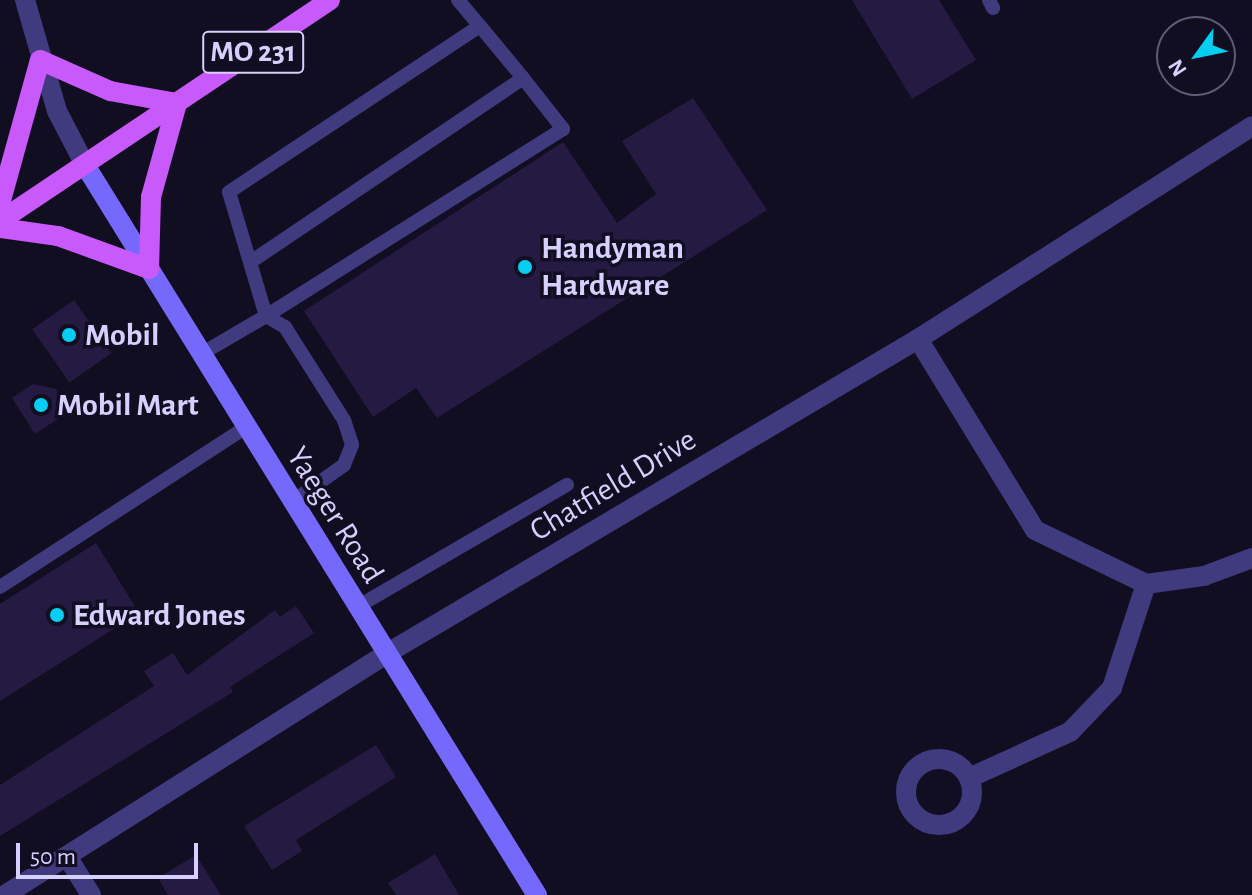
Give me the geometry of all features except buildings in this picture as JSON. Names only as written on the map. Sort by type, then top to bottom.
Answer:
[{"type":"main road","name":"MO 231","points":[[0,221],[330,0]]},
{"type":"main road","points":[[0,204],[40,60],[110,91],[177,103],[151,197],[149,269],[58,236],[0,228]]},
{"type":"street","points":[[25,0],[57,111],[85,165]]},
{"type":"street","name":"Chatfield Drive","points":[[5,895],[68,858],[386,654],[918,339],[1252,126]]},
{"type":"street","name":"Yaeger Road","points":[[85,165],[245,428],[537,895]]},
{"type":"street","points":[[918,339],[1035,530],[1146,584],[1204,576],[1252,558]]},
{"type":"street","points":[[969,778],[1070,732],[1112,688],[1146,584]]},
{"type":"street","points":[[68,858],[91,895]]},
{"type":"lane","points":[[201,354],[563,129],[458,0]]},
{"type":"lane","points":[[292,502],[344,465],[352,445],[344,420],[285,327],[266,316],[229,192],[480,26]]},
{"type":"lane","points":[[252,261],[523,78]]},
{"type":"lane","points":[[0,587],[245,428]]},
{"type":"lane","points":[[357,607],[567,485]]},
{"type":"place","name":"Handyman Hardware","points":[[525,267]]},
{"type":"place","name":"Mobil","points":[[69,335]]},
{"type":"place","name":"Mobil Mart","points":[[41,405]]},
{"type":"place","name":"Edward Jones","points":[[57,615]]}]
